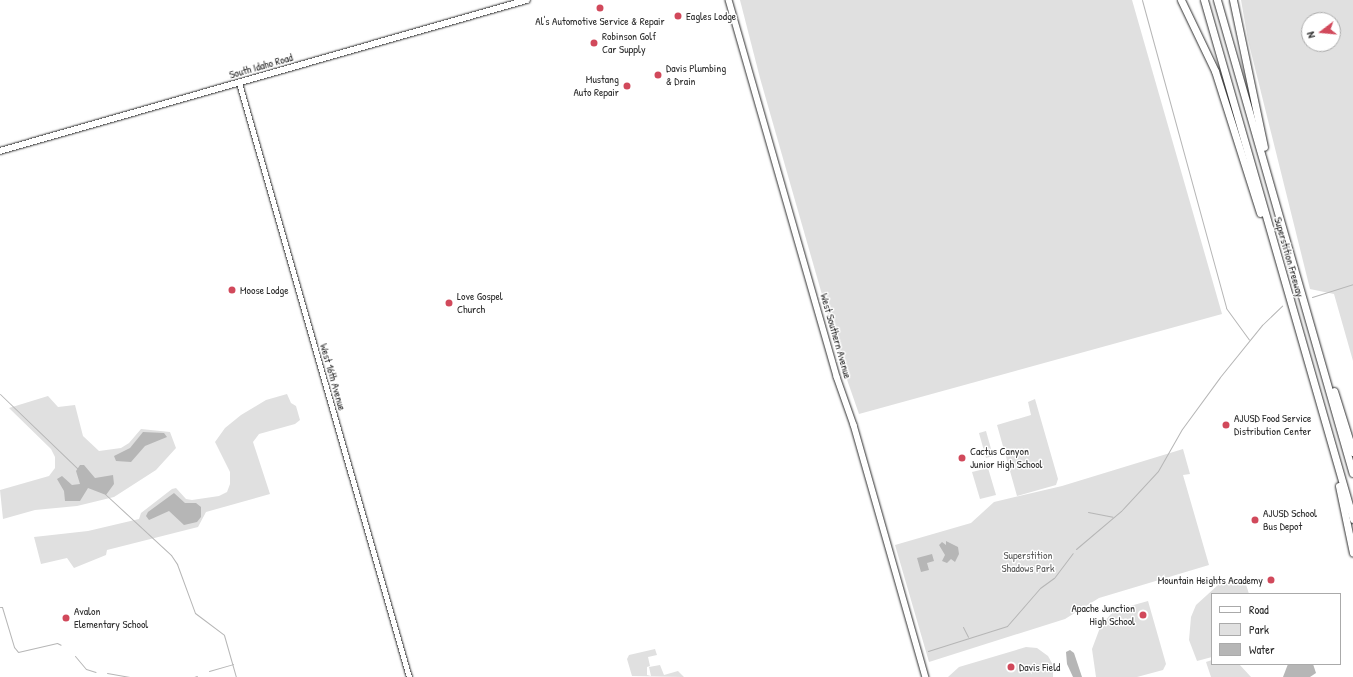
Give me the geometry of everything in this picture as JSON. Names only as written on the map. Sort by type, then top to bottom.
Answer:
[{"type":"highway","points":[[1181,0],[1217,78],[1283,280]]},
{"type":"highway","name":"Superstition Freeway","points":[[1204,0],[1353,520]]},
{"type":"highway","name":"Superstition Freeway","points":[[1217,0],[1353,473]]},
{"type":"highway","points":[[1233,0],[1274,194]]},
{"type":"highway","points":[[1306,307],[1353,452]]},
{"type":"highway","points":[[1329,436],[1353,553]]},
{"type":"main road","name":"South Idaho Road","points":[[0,151],[527,0]]},
{"type":"main road","name":"West Southern Avenue","points":[[729,0],[835,370],[854,425],[926,677]]},
{"type":"street","name":"West 16th Avenue","points":[[239,83],[409,677]]},
{"type":"green space","points":[[740,0],[1132,0],[1222,314],[859,414],[843,368],[760,78]]},
{"type":"green space","points":[[1241,0],[1353,0],[1353,361],[1334,294],[1310,289],[1248,40]]},
{"type":"green space","points":[[287,394],[291,403],[296,406],[300,420],[295,424],[259,434],[253,442],[270,494],[206,512],[198,527],[107,550],[106,555],[74,568],[67,558],[41,564],[34,537],[88,531],[139,519],[141,513],[172,489],[176,488],[186,499],[192,500],[219,496],[227,492],[230,484],[230,472],[215,442],[225,428],[241,415],[266,400]]},
{"type":"green space","points":[[48,396],[58,407],[75,405],[83,436],[99,451],[121,448],[129,443],[141,429],[170,432],[176,448],[156,470],[114,497],[77,506],[35,510],[3,519],[0,490],[49,476],[55,468],[55,457],[51,449],[9,408]]},
{"type":"green space","points":[[1035,399],[1058,479],[1056,485],[1017,496],[997,425],[1031,415],[1028,402]]},
{"type":"green space","points":[[986,431],[993,456],[986,458],[979,433]]},
{"type":"green space","name":"Superstition Shadows Park","points":[[1183,449],[1190,474],[1183,475],[1209,565],[1099,598],[1065,619],[929,662],[895,545],[971,523],[994,502],[1062,486]]},
{"type":"green space","points":[[988,468],[996,495],[980,499],[972,472]]},
{"type":"green space","points":[[1244,578],[1249,593],[1211,593],[1211,657],[1197,661],[1189,640],[1191,617],[1196,605],[1218,585]]},
{"type":"green space","points":[[1148,601],[1166,664],[1163,670],[1137,677],[1096,677],[1092,649],[1101,625],[1111,614],[1123,608]]},
{"type":"green space","points":[[1026,647],[1037,648],[1048,656],[1053,665],[1053,677],[948,677],[959,667]]},
{"type":"green space","points":[[655,649],[657,655],[648,657],[650,666],[647,667],[647,675],[651,676],[649,667],[660,665],[664,675],[678,671],[684,677],[632,676],[627,659],[629,655]]},
{"type":"green space","points":[[1211,660],[1211,665],[1240,665],[1251,677],[1211,677],[1206,662]]},
{"type":"water","points":[[143,432],[164,433],[167,437],[145,446],[131,462],[116,461],[114,456],[130,448]]},
{"type":"water","points":[[80,465],[84,465],[95,478],[113,475],[114,484],[106,495],[88,488],[80,501],[65,501],[64,491],[57,479],[62,476],[72,485],[80,484],[76,471]]},
{"type":"water","points":[[174,493],[185,503],[196,503],[201,507],[201,517],[197,522],[184,525],[169,511],[149,520],[146,516],[148,512]]},
{"type":"water","points":[[946,541],[958,547],[959,554],[955,562],[951,559],[947,563],[942,561],[945,555],[939,545],[942,542],[946,545]]},
{"type":"water","points":[[932,554],[934,561],[927,563],[929,570],[921,572],[917,558]]},
{"type":"water","points":[[1070,650],[1074,653],[1082,677],[1073,677],[1067,664],[1066,652]]},
{"type":"water","points":[[1288,665],[1313,665],[1316,673],[1310,677],[1283,677]]},
{"type":"waterway","points":[[1142,0],[1226,308],[1249,340]]},
{"type":"waterway","points":[[1312,297],[1353,284]]},
{"type":"waterway","points":[[1076,549],[1121,511],[1158,471],[1182,429],[1220,377],[1262,325],[1282,306]]},
{"type":"waterway","points":[[0,394],[77,468]]},
{"type":"waterway","points":[[105,494],[171,555],[177,564],[195,613],[224,635],[236,677]]},
{"type":"waterway","points":[[1088,512],[1113,517]]},
{"type":"waterway","points":[[928,651],[1007,626],[1040,588],[1054,578],[1073,553]]},
{"type":"waterway","points":[[0,607],[2,607],[14,647],[18,652],[57,643],[61,645]]},
{"type":"waterway","points":[[963,627],[968,637]]},
{"type":"waterway","points":[[75,656],[86,669],[96,672]]},
{"type":"waterway","points":[[209,671],[233,664]]},
{"type":"waterway","points":[[107,673],[130,677]]},
{"type":"place","name":"Al's Automotive Service & Repair","points":[[600,8]]},
{"type":"place","name":"Eagles Lodge","points":[[678,16]]},
{"type":"place","name":"Robinson Golf Car Supply","points":[[594,43]]},
{"type":"place","name":"Davis Plumbing & Drain","points":[[658,75]]},
{"type":"place","name":"Mustang Auto Repair","points":[[627,86]]},
{"type":"place","name":"Moose Lodge","points":[[232,290]]},
{"type":"place","name":"Love Gospel Church","points":[[449,303]]},
{"type":"place","name":"AJUSD Food Service Distribution Center","points":[[1226,425]]},
{"type":"place","name":"Cactus Canyon Junior High School","points":[[962,458]]},
{"type":"place","name":"AJUSD School Bus Depot","points":[[1255,520]]},
{"type":"place","name":"Mountain Heights Academy","points":[[1271,580]]},
{"type":"place","name":"Apache Junction High School","points":[[1143,615]]},
{"type":"place","name":"Avalon Elementary School","points":[[66,618]]},
{"type":"place","name":"Davis Field","points":[[1011,667]]}]
